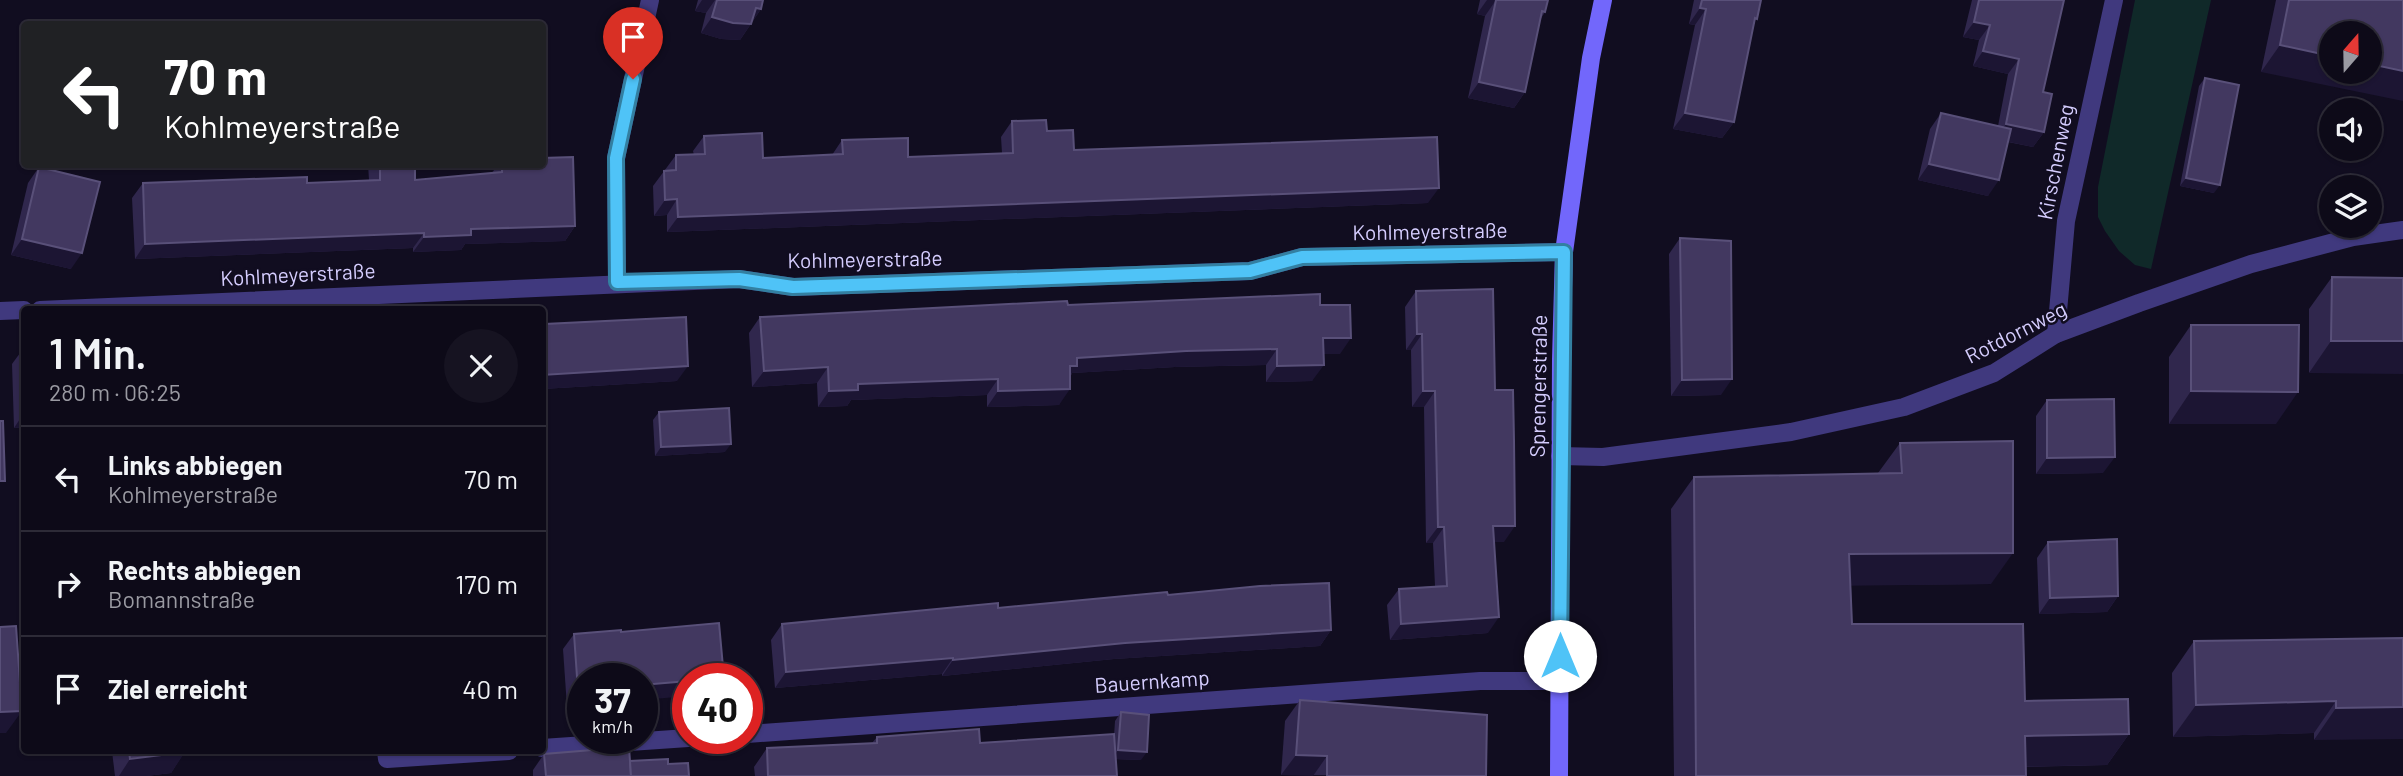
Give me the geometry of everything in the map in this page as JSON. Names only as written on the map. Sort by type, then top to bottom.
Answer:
[{"type":"street","points":[[617,282],[616,158],[650,0]]},
{"type":"street","name":"Sprengerstraße","points":[[1559,776],[1564,252],[1591,58],[1603,0]]},
{"type":"street","name":"Kirschenweg","points":[[2056,334],[2066,221],[2114,0]]},
{"type":"street","name":"Rotdornweg","points":[[1560,456],[1603,457],[1791,432],[1904,407],[1994,373],[2056,334],[2251,264],[2353,237],[2403,230]]},
{"type":"street","name":"Kohlmeyerstraße","points":[[200,306],[359,302],[617,282],[739,279],[807,287],[1250,271],[1302,257],[1564,252]]},
{"type":"street","points":[[0,312],[21,310]]},
{"type":"street","name":"Bauernkamp","points":[[763,733],[1466,682],[1559,681]]},
{"type":"street","points":[[546,748],[672,739]]},
{"type":"street","points":[[386,754],[387,759],[463,754]]},
{"type":"green space","points":[[2135,0],[2211,0],[2151,269],[2135,265],[2119,251],[2098,217],[2098,187]]},
{"type":"building","points":[[717,0],[763,0],[761,9],[756,8],[751,24],[733,23],[712,17]]},
{"type":"building","points":[[1496,0],[1548,0],[1545,12],[1542,11],[1525,92],[1479,82]]},
{"type":"building","points":[[1702,0],[1761,0],[1734,122],[1685,113],[1706,9],[1700,8]]},
{"type":"building","points":[[1979,0],[2064,0],[2043,92],[2052,94],[2044,132],[2006,124],[2019,59],[1983,51],[1990,25],[1974,22]]},
{"type":"building","points":[[2289,0],[2403,0],[2403,71],[2382,67],[2382,21],[2319,21],[2319,53],[2280,45]]},
{"type":"building","points":[[2205,78],[2239,85],[2220,185],[2186,178]]},
{"type":"building","points":[[1941,113],[2011,129],[1999,180],[1929,164]]},
{"type":"building","points":[[1046,120],[1047,131],[1073,130],[1074,150],[1437,137],[1439,188],[678,217],[677,199],[665,200],[664,171],[676,170],[676,155],[705,154],[704,136],[762,133],[763,158],[843,154],[842,140],[908,138],[908,157],[1013,153],[1012,121]]},
{"type":"building","points":[[573,157],[575,226],[471,229],[471,235],[424,237],[424,233],[145,244],[143,183],[307,177],[307,183],[380,180],[380,168],[415,168],[415,180],[502,172],[502,168],[546,168],[546,158]]},
{"type":"building","points":[[39,168],[100,182],[82,253],[22,239]]},
{"type":"building","points":[[1680,238],[1731,241],[1732,379],[1682,380]]},
{"type":"building","points":[[2332,277],[2403,278],[2403,341],[2331,341]]},
{"type":"building","points":[[1493,289],[1495,390],[1513,390],[1514,441],[1515,526],[1493,526],[1499,617],[1401,624],[1399,589],[1447,586],[1444,527],[1438,527],[1435,391],[1423,391],[1422,334],[1417,334],[1416,291]]},
{"type":"building","points":[[1320,294],[1320,305],[1350,305],[1351,338],[1323,338],[1324,365],[1277,366],[1277,349],[1077,358],[1077,366],[1070,366],[1070,389],[998,391],[998,379],[858,384],[858,390],[829,391],[828,367],[764,371],[760,317],[1067,301],[1068,305]]},
{"type":"building","points":[[686,317],[688,366],[546,375],[546,324]]},
{"type":"building","points":[[2191,325],[2299,325],[2298,392],[2191,391]]},
{"type":"building","points":[[2114,399],[2115,457],[2047,458],[2047,400]]},
{"type":"building","points":[[729,408],[731,444],[661,447],[659,412]]},
{"type":"building","points":[[0,421],[3,421],[5,481],[0,481]]},
{"type":"building","points":[[2013,441],[2013,553],[1849,554],[1852,624],[2023,624],[2025,701],[2128,699],[2129,734],[2025,736],[2026,776],[1696,776],[1694,477],[1902,473],[1900,443]]},
{"type":"building","points":[[2117,539],[2118,596],[2050,598],[2048,542]]},
{"type":"building","points":[[1329,583],[1331,630],[1125,643],[953,660],[786,672],[782,624],[998,603],[998,608],[1167,592],[1168,595],[1260,586]]},
{"type":"building","points":[[719,623],[723,663],[672,663],[672,682],[658,684],[658,663],[576,663],[574,634]]},
{"type":"building","points":[[16,626],[21,711],[0,712],[0,627]]},
{"type":"building","points":[[2403,638],[2403,707],[2336,708],[2336,701],[2196,705],[2194,641]]},
{"type":"building","points":[[1300,700],[1487,715],[1486,776],[1327,776],[1327,756],[1296,755]]},
{"type":"building","points":[[1121,712],[1149,715],[1147,752],[1118,750]]},
{"type":"building","points":[[979,729],[980,743],[1114,734],[1117,776],[768,776],[767,748],[877,743],[877,737]]},
{"type":"building","points":[[129,754],[169,754],[130,759]]},
{"type":"building","points":[[546,754],[629,754],[631,776],[546,776]]},
{"type":"building","points":[[668,759],[668,764],[688,763],[689,776],[631,776],[630,761]]},
{"type":"route","points":[[633,79],[616,158],[617,282],[739,279],[793,287],[1250,271],[1302,257],[1564,252],[1560,656]]}]
